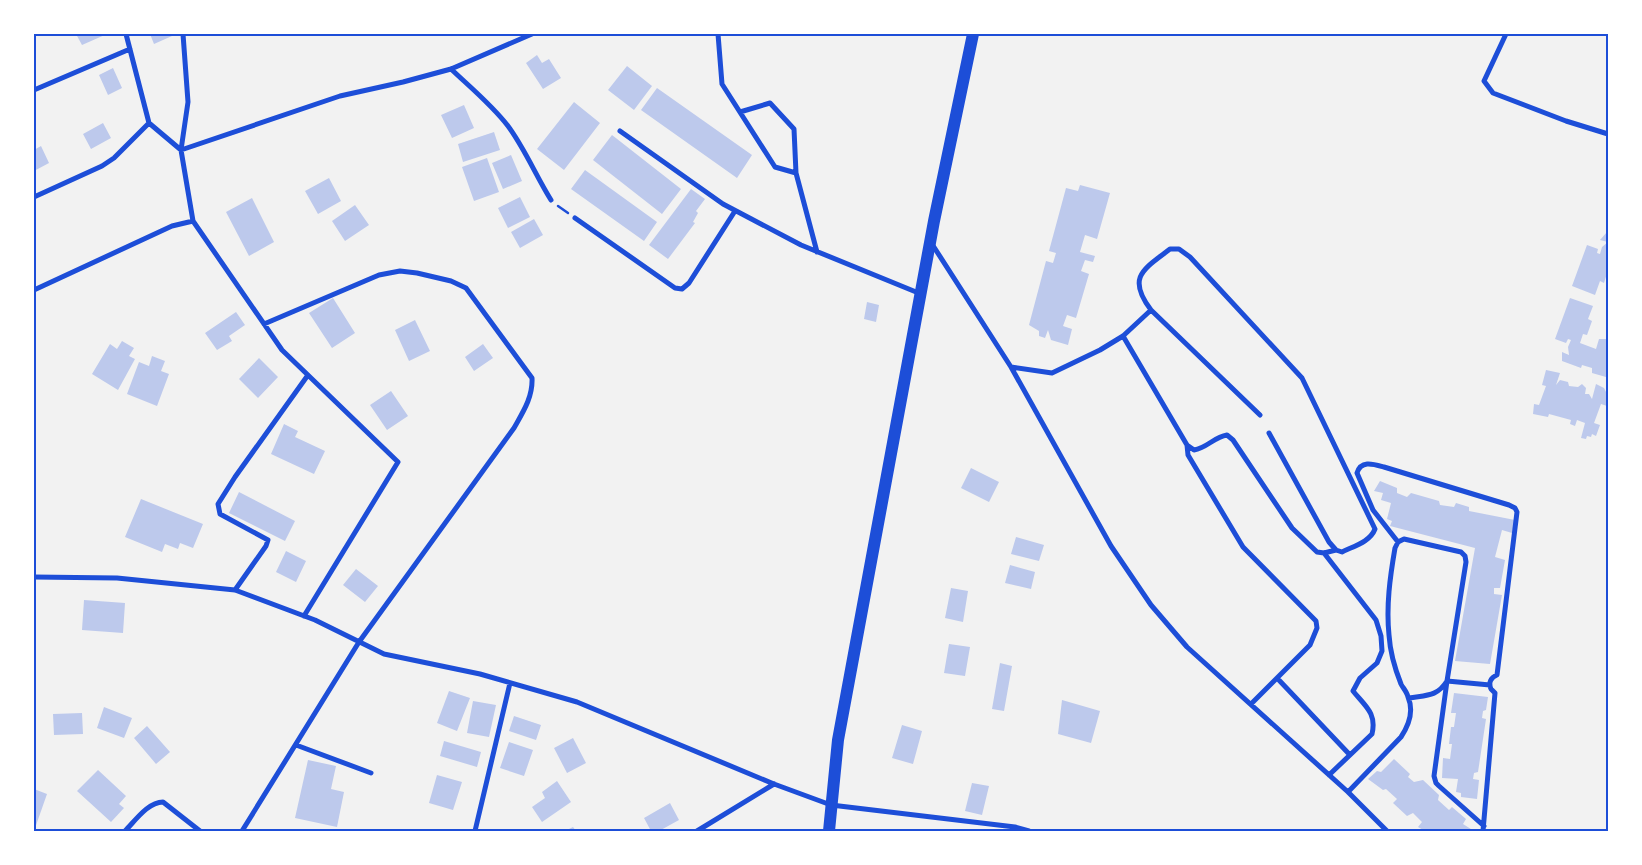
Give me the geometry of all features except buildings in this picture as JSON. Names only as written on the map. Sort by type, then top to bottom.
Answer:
[{"type":"main road","points":[[829,831],[838,740],[930,242],[973,34]]},
{"type":"street","points":[[126,34],[149,123],[181,150]]},
{"type":"street","points":[[183,34],[188,102],[181,150],[193,221],[282,350],[398,462],[304,616]]},
{"type":"street","points":[[181,150],[340,96],[451,69],[532,34]]},
{"type":"street","points":[[718,34],[722,84],[775,167],[796,174]]},
{"type":"street","points":[[1506,34],[1484,81],[1493,93],[1608,134]]},
{"type":"street","points":[[34,90],[130,48]]},
{"type":"street","points":[[451,69],[508,125],[551,200]]},
{"type":"street","points":[[740,112],[770,103],[794,129],[796,174],[817,252]]},
{"type":"street","points":[[34,197],[102,166],[114,158],[149,123]]},
{"type":"street","points":[[620,131],[735,211],[800,245],[921,294]]},
{"type":"street","points":[[575,218],[675,288],[682,289],[689,283],[735,211]]},
{"type":"street","points":[[34,290],[172,226],[193,221]]},
{"type":"street","points":[[930,242],[1011,367],[1112,546],[1151,605],[1187,647],[1348,792],[1387,831]]},
{"type":"street","points":[[1260,415],[1151,310],[1144,301],[1139,290],[1139,282],[1144,269],[1170,249],[1179,249],[1190,257],[1302,378],[1375,529],[1373,535],[1342,552],[1336,550],[1329,542],[1269,433]]},
{"type":"street","points":[[242,831],[360,642],[514,428],[530,397],[532,378],[466,288],[451,281],[417,273],[400,271],[379,275],[264,324]]},
{"type":"street","points":[[1011,367],[1052,373],[1100,350],[1123,336],[1151,310]]},
{"type":"street","points":[[1123,336],[1187,445],[1194,450],[1200,449],[1219,436],[1227,436],[1233,440],[1292,528],[1318,552],[1324,553],[1336,550]]},
{"type":"street","points":[[235,590],[266,546],[268,540],[220,514],[218,504],[230,484],[308,375]]},
{"type":"street","points":[[1187,445],[1188,455],[1243,546],[1316,621],[1317,628],[1310,645],[1251,704]]},
{"type":"street","points":[[1398,542],[1373,510],[1357,473],[1362,465],[1370,463],[1384,467],[1515,508],[1517,512],[1497,674],[1490,685],[1491,689],[1495,692],[1483,828]]},
{"type":"street","points":[[1348,792],[1401,737],[1407,728],[1410,718],[1409,698],[1401,684],[1389,637],[1388,595],[1394,548],[1398,542],[1404,539],[1461,552],[1465,556],[1466,562],[1434,776],[1436,783],[1483,828]]},
{"type":"street","points":[[1324,553],[1376,620],[1381,636],[1382,651],[1378,663],[1360,678],[1354,691],[1373,717],[1372,734],[1329,775]]},
{"type":"street","points":[[34,577],[117,578],[235,590],[304,616],[384,654],[480,674],[577,702],[774,784],[831,805],[1015,826],[1029,831]]},
{"type":"street","points":[[1277,678],[1350,755]]},
{"type":"street","points":[[1447,681],[1490,685]]},
{"type":"street","points":[[1409,698],[1441,691],[1447,681]]},
{"type":"street","points":[[475,831],[510,683]]},
{"type":"street","points":[[296,745],[372,773]]},
{"type":"street","points":[[697,831],[774,784]]},
{"type":"street","points":[[125,831],[152,805],[163,802],[200,831]]},
{"type":"path","points":[[551,200],[575,218]]}]
